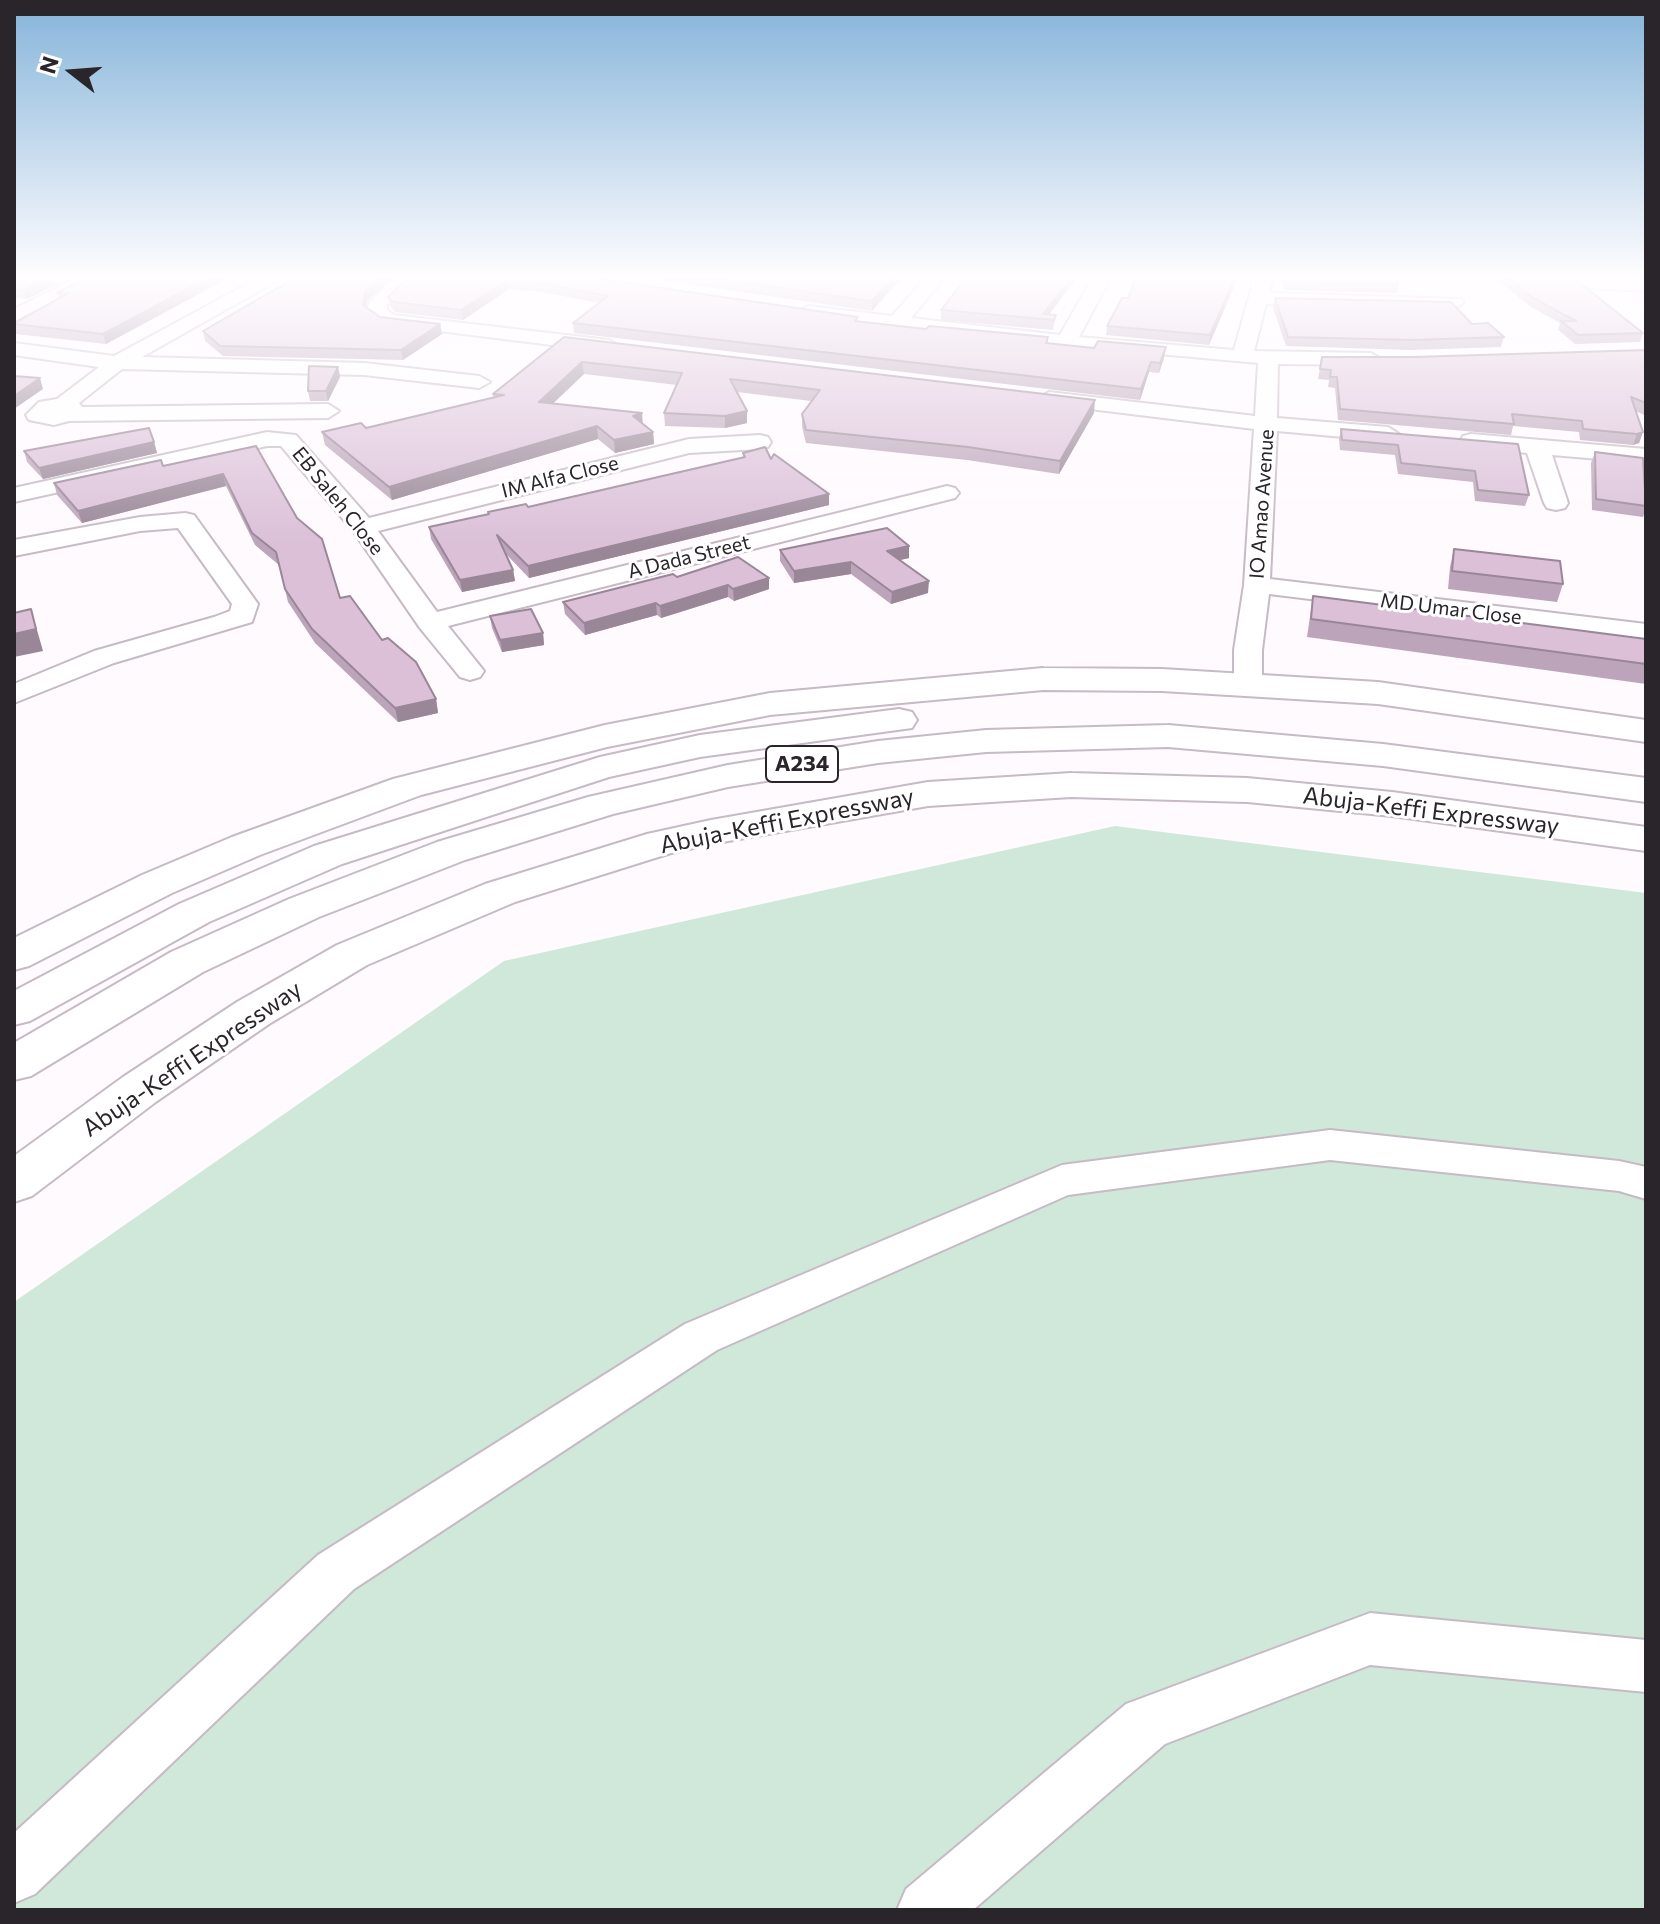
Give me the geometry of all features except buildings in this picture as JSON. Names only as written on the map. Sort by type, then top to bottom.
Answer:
[{"type":"highway","points":[[14,956],[157,884],[407,787],[605,736],[770,704],[970,684],[1124,679],[1248,667],[1430,699],[1646,731]]},
{"type":"highway","name":"A234","points":[[14,1010],[194,913],[328,855],[600,768],[700,746],[937,716],[1035,709],[1141,708],[1260,714],[1424,731],[1646,763]]},
{"type":"highway","name":"Abuja-Keffi Expressway","points":[[14,1064],[187,962],[304,908],[451,851],[602,805],[728,776],[878,752],[986,741],[1168,736],[1297,745],[1646,790]]},
{"type":"highway","points":[[1566,778],[1646,797]]},
{"type":"highway","name":"Abuja-Keffi Expressway","points":[[14,1183],[140,1089],[253,1013],[352,955],[500,893],[661,843],[711,832],[928,794],[1071,785],[1247,790],[1392,804],[1646,839]]},
{"type":"street","points":[[14,411],[37,412],[40,417],[47,418],[66,409],[115,365]]},
{"type":"street","points":[[191,365],[364,369],[479,382]]},
{"type":"street","name":"IO Amao Avenue","points":[[1248,667],[1257,585],[1268,365]]},
{"type":"street","points":[[1029,396],[1267,424],[1411,436]]},
{"type":"street","points":[[66,409],[328,411]]},
{"type":"street","name":"EB Saleh Close","points":[[14,495],[278,438],[288,440],[363,527],[430,622],[470,671]]},
{"type":"street","points":[[1442,439],[1646,456]]},
{"type":"street","name":"IM Alfa Close","points":[[363,527],[689,446],[760,442]]},
{"type":"street","points":[[1535,446],[1542,458],[1556,503]]},
{"type":"street","name":"A Dada Street","points":[[430,622],[947,493]]},
{"type":"street","points":[[14,548],[140,524],[185,520],[245,604],[242,616],[104,657],[14,694]]},
{"type":"street","name":"MD Umar Close","points":[[1257,585],[1646,632]]},
{"type":"street","points":[[14,1873],[336,1572],[701,1337],[1062,1180],[1330,1145],[1619,1176],[1646,1183]]},
{"type":"street","points":[[927,1910],[1146,1724],[1370,1639],[1646,1666]]},
{"type":"green space","points":[[1115,826],[1646,893],[1646,1910],[14,1910],[14,1302],[504,961]]}]
